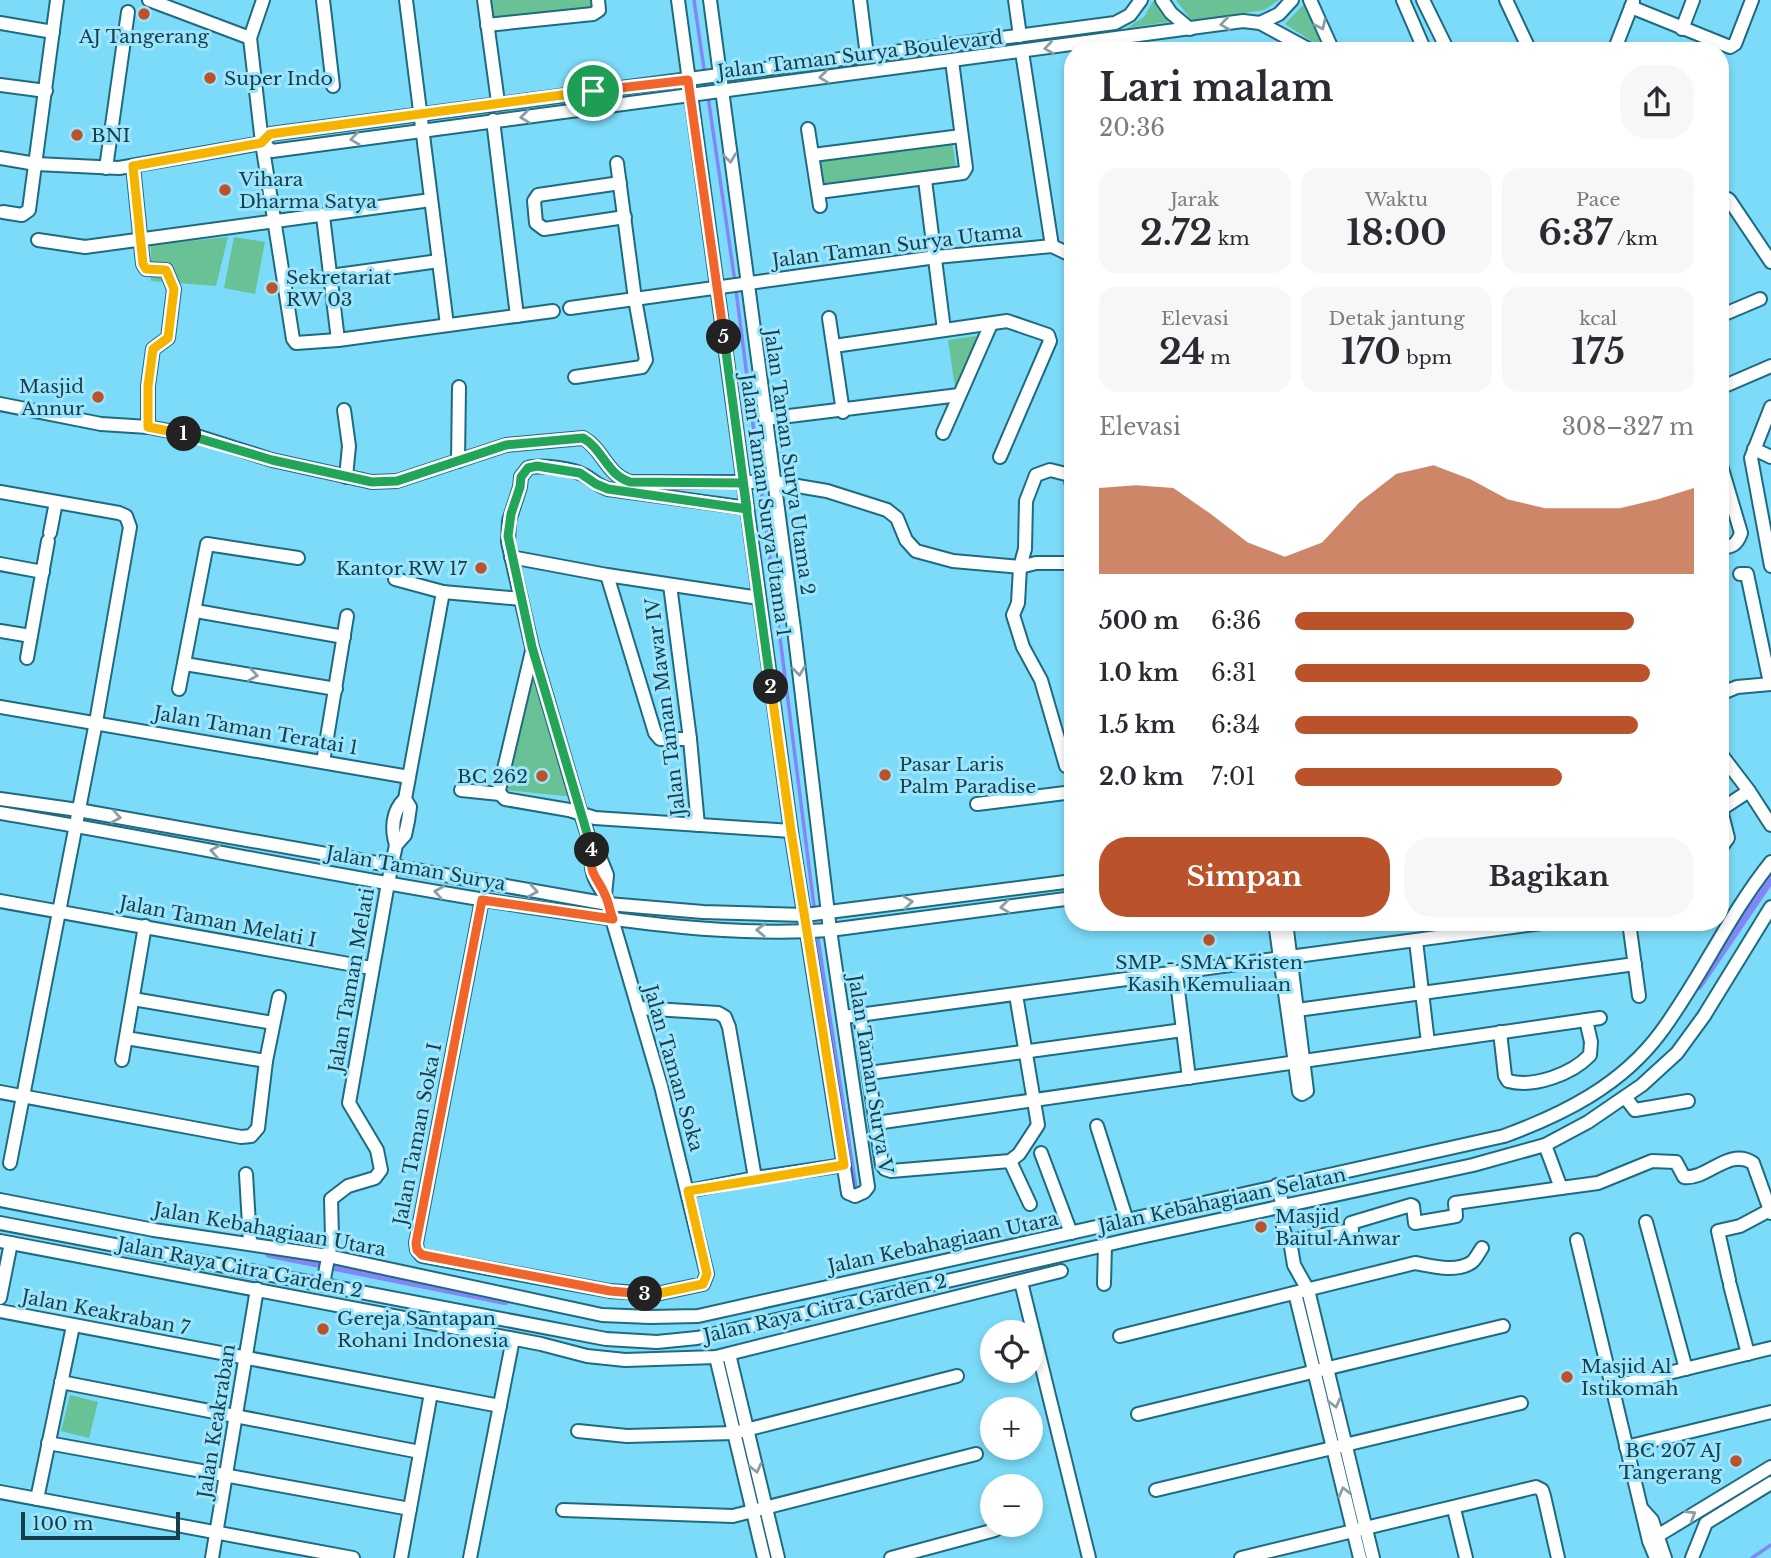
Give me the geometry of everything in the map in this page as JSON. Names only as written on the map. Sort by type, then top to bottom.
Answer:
[{"type":"street","points":[[3,212],[22,215],[28,212],[37,164],[57,0]]},
{"type":"street","points":[[149,0],[250,38]]},
{"type":"street","points":[[264,0],[250,38],[261,143],[293,338],[301,344],[553,311]]},
{"type":"street","points":[[323,0],[332,86]]},
{"type":"street","points":[[407,0],[447,325]]},
{"type":"street","points":[[484,0],[498,102]]},
{"type":"street","name":"Jalan Taman Surya Utama 1","points":[[678,0],[692,79],[747,483],[747,509],[759,598],[807,931]]},
{"type":"street","name":"Jalan Taman Surya Utama 2","points":[[710,0],[715,76],[743,283],[765,419],[770,482],[830,930]]},
{"type":"street","points":[[860,0],[867,56]]},
{"type":"street","points":[[1015,0],[1020,36]]},
{"type":"street","name":"Jalan Taman Surya Boulevard","points":[[1064,46],[272,150],[261,143],[270,134],[1115,23],[1130,15],[1141,0]]},
{"type":"street","points":[[1162,0],[1171,13],[1190,29]]},
{"type":"street","points":[[1261,23],[1279,14],[1292,0]]},
{"type":"street","points":[[1310,0],[1329,42]]},
{"type":"street","points":[[1403,0],[1421,42]]},
{"type":"street","points":[[1423,0],[1444,42]]},
{"type":"street","points":[[1506,0],[1526,42]]},
{"type":"street","points":[[1682,29],[1693,0]]},
{"type":"street","points":[[1729,46],[1735,44],[1752,0]]},
{"type":"street","points":[[1617,42],[1632,4],[1682,29],[1718,42]]},
{"type":"street","points":[[487,25],[598,11]]},
{"type":"street","points":[[106,168],[128,12]]},
{"type":"street","name":"Jalan Taman Surya Boulevard","points":[[1095,42],[1249,21],[1261,23]]},
{"type":"street","points":[[0,23],[53,32]]},
{"type":"street","points":[[1261,23],[1296,42]]},
{"type":"street","name":"Jalan Taman Surya Utama","points":[[570,308],[936,257],[1052,246],[1022,52]]},
{"type":"street","points":[[818,192],[966,173],[952,61]]},
{"type":"street","points":[[0,85],[46,91]]},
{"type":"street","points":[[493,120],[517,316]]},
{"type":"street","points":[[808,129],[820,206]]},
{"type":"street","points":[[813,155],[961,136]]},
{"type":"street","points":[[0,159],[106,168],[133,166],[261,143]]},
{"type":"street","points":[[575,377],[645,365],[618,163]]},
{"type":"street","points":[[133,166],[143,264],[146,269],[166,270],[174,289],[168,338],[153,349],[148,386],[148,427]]},
{"type":"street","points":[[925,180],[944,330]]},
{"type":"street","points":[[620,183],[538,195],[534,201],[536,223],[544,229],[625,217]]},
{"type":"street","points":[[38,240],[85,247],[432,200]]},
{"type":"street","points":[[1729,200],[1771,262]]},
{"type":"street","points":[[323,216],[338,340]]},
{"type":"street","points":[[1052,246],[1064,252]]},
{"type":"street","points":[[330,276],[439,261]]},
{"type":"street","points":[[1729,312],[1760,299]]},
{"type":"street","points":[[830,318],[843,412]]},
{"type":"street","points":[[834,346],[1007,321],[1048,335],[1050,338],[999,457]]},
{"type":"street","points":[[943,433],[991,324]]},
{"type":"street","points":[[1729,384],[1771,366]]},
{"type":"street","points":[[458,461],[459,387]]},
{"type":"street","points":[[765,419],[843,412],[960,395]]},
{"type":"street","points":[[0,404],[101,424],[148,427],[197,436],[272,460],[372,482],[397,481],[506,445],[583,438],[592,443],[611,472],[630,482],[770,482],[827,491],[887,510],[897,518],[906,540],[916,551],[953,561],[1020,567],[1036,563],[1064,563]]},
{"type":"street","points":[[1771,407],[1751,458],[1771,566]]},
{"type":"street","points":[[344,410],[349,446],[346,477]]},
{"type":"street","points":[[1754,449],[1771,457]]},
{"type":"street","name":"Jalan Taman Soka","points":[[705,1283],[707,1274],[661,1086],[607,900],[592,872],[590,865],[593,851],[532,647],[508,542],[509,521],[522,474],[532,466],[580,473],[608,489],[747,509]]},
{"type":"street","points":[[1064,474],[1050,470],[1036,475],[1026,501],[1025,549],[1020,567],[1018,603],[1013,615],[1023,647],[1041,680],[1064,759]]},
{"type":"street","points":[[0,492],[119,513],[126,516],[130,527],[96,722],[10,1163]]},
{"type":"street","points":[[1729,492],[1741,533],[1738,542],[1729,547]]},
{"type":"street","points":[[27,658],[56,502]]},
{"type":"street","points":[[179,689],[209,543],[298,558]]},
{"type":"street","points":[[511,557],[670,586],[759,598]]},
{"type":"street","points":[[0,564],[43,572]]},
{"type":"street","points":[[1729,691],[1770,684],[1747,574],[1740,574]]},
{"type":"street","points":[[607,575],[654,733],[660,739],[690,739]]},
{"type":"street","points":[[395,579],[443,592],[521,599]]},
{"type":"street","name":"Jalan Taman Mawar IV","points":[[670,586],[698,825]]},
{"type":"street","name":"Jalan Taman Melati","points":[[328,1255],[332,1237],[331,1199],[348,1186],[375,1178],[381,1170],[377,1150],[349,1103],[371,968],[396,845],[392,832],[398,806],[405,799],[443,592]]},
{"type":"street","points":[[196,611],[344,637]]},
{"type":"street","points":[[323,762],[347,616]]},
{"type":"street","points":[[0,631],[31,636]]},
{"type":"street","points":[[500,794],[532,647]]},
{"type":"street","points":[[185,664],[336,689]]},
{"type":"street","name":"Jalan Taman Teratai 1","points":[[0,707],[409,777]]},
{"type":"street","points":[[1729,764],[1771,825]]},
{"type":"street","points":[[461,790],[500,794],[505,799],[595,818],[791,831]]},
{"type":"street","points":[[1729,806],[1749,790]]},
{"type":"street","points":[[977,804],[1064,793]]},
{"type":"street","name":"Jalan Taman Surya","points":[[0,799],[607,900],[703,912],[805,915],[1064,882]]},
{"type":"street","name":"Jalan Taman Surya","points":[[0,813],[482,900],[703,929],[830,930],[1064,899]]},
{"type":"street","name":"Jalan Kebahagiaan Utara","points":[[1729,927],[1771,862]]},
{"type":"street","points":[[1045,885],[1047,901]]},
{"type":"street","name":"Jalan Taman Soka I","points":[[482,900],[417,1250],[422,1255],[610,1291],[656,1294],[705,1283]]},
{"type":"street","name":"Jalan Taman Melati I","points":[[0,901],[371,968]]},
{"type":"street","name":"Jalan Kebahagiaan Selatan","points":[[0,1223],[150,1249],[606,1339],[657,1342],[697,1338],[1105,1245],[1132,1227],[1282,1204],[1472,1164],[1545,1145],[1588,1122],[1625,1097],[1676,1053],[1704,1016],[1771,907]]},
{"type":"street","points":[[122,1060],[145,926]]},
{"type":"street","name":"Jalan Taman Surya V","points":[[807,931],[848,1193],[855,1196],[868,1187],[830,930]]},
{"type":"street","points":[[1277,931],[1297,1010],[1299,1062]]},
{"type":"street","points":[[1286,931],[1285,959],[1299,1062]]},
{"type":"street","points":[[844,1017],[1486,931]]},
{"type":"street","points":[[1630,931],[1639,996]]},
{"type":"street","name":"Jalan Kebahagiaan Utara","points":[[0,1200],[154,1230],[328,1255],[602,1315],[698,1316],[1071,1233],[1132,1227],[1277,1187],[1504,1136],[1577,1105],[1628,1068],[1660,1033],[1726,931]]},
{"type":"street","points":[[1416,941],[1428,1043]]},
{"type":"street","points":[[1297,1010],[1635,964]]},
{"type":"street","points":[[1176,974],[1189,1078]]},
{"type":"street","points":[[860,1015],[882,1165],[885,1170],[1010,1161],[1019,1154],[1038,1125],[1016,995]]},
{"type":"street","points":[[0,1092],[241,1137],[251,1136],[258,1128],[266,1061],[279,997]]},
{"type":"street","points":[[133,999],[273,1023]]},
{"type":"street","points":[[638,1008],[718,1013],[726,1017],[755,1178]]},
{"type":"street","points":[[876,1123],[1600,1018]]},
{"type":"street","points":[[1500,1032],[1505,1076],[1508,1081],[1534,1081],[1559,1075],[1590,1055],[1591,1042],[1586,1020]]},
{"type":"street","points":[[869,1073],[1183,1030]]},
{"type":"street","points":[[126,1038],[266,1061]]},
{"type":"street","points":[[1625,1097],[1635,1110],[1688,1101]]},
{"type":"street","points":[[1097,1126],[1132,1227]]},
{"type":"street","points":[[1467,1145],[1472,1164]]},
{"type":"street","points":[[1545,1145],[1561,1188]]},
{"type":"street","points":[[1041,1153],[1071,1233]]},
{"type":"street","points":[[1290,1241],[1352,1230],[1351,1223],[1411,1205],[1415,1223],[1456,1216],[1455,1203],[1598,1183],[1650,1161],[1673,1161],[1684,1177],[1694,1178],[1724,1161],[1749,1160],[1753,1163],[1770,1206],[1738,1226],[1718,1231],[1748,1354]]},
{"type":"street","points":[[1010,1161],[1030,1204]]},
{"type":"street","points":[[688,1191],[844,1165]]},
{"type":"street","points":[[246,1174],[250,1242]]},
{"type":"street","points":[[1277,1187],[1282,1204],[1283,1229],[1290,1241],[1360,1531],[1373,1558]]},
{"type":"street","points":[[39,1229],[42,1210]]},
{"type":"street","points":[[1646,1223],[1686,1369]]},
{"type":"street","points":[[150,1249],[154,1230]]},
{"type":"street","points":[[1577,1240],[1642,1510],[1653,1539],[1665,1558]]},
{"type":"street","points":[[0,1298],[5,1242]]},
{"type":"street","name":"Jalan Raya Citra Garden 2","points":[[5,1242],[513,1339],[587,1356],[625,1360],[722,1356],[1061,1271]]},
{"type":"street","points":[[1104,1284],[1105,1245]]},
{"type":"street","points":[[1119,1336],[1415,1263],[1445,1268],[1459,1267],[1473,1262],[1482,1248]]},
{"type":"street","points":[[323,1284],[328,1255]]},
{"type":"street","points":[[1015,1266],[1089,1558]]},
{"type":"street","points":[[921,1267],[925,1285]]},
{"type":"street","name":"Jalan Keakraban","points":[[212,1558],[257,1289]]},
{"type":"street","name":"Jalan Keakraban 7","points":[[0,1311],[500,1406]]},
{"type":"street","points":[[37,1499],[73,1326]]},
{"type":"street","points":[[1138,1414],[1503,1326]]},
{"type":"street","points":[[470,1558],[513,1339]]},
{"type":"street","points":[[1611,1387],[1771,1348]]},
{"type":"street","points":[[722,1356],[759,1509],[778,1558]]},
{"type":"street","points":[[578,1431],[627,1436],[740,1431],[957,1376]]},
{"type":"street","points":[[61,1382],[420,1452]]},
{"type":"street","points":[[401,1558],[431,1393]]},
{"type":"street","points":[[1156,1490],[1521,1403]]},
{"type":"street","points":[[1626,1447],[1771,1412]]},
{"type":"street","points":[[48,1443],[410,1509]]},
{"type":"street","points":[[563,1510],[721,1516],[759,1509],[976,1454]]},
{"type":"street","points":[[1653,1539],[1771,1468]]},
{"type":"street","points":[[1692,1558],[1706,1523],[1771,1483]]},
{"type":"street","points":[[1241,1558],[1276,1554],[1536,1487],[1542,1490],[1544,1496],[1558,1558]]},
{"type":"street","points":[[0,1492],[353,1558]]},
{"type":"street","points":[[1454,1508],[1466,1558]]},
{"type":"street","points":[[759,1509],[764,1558]]},
{"type":"street","points":[[1360,1531],[1360,1558]]},
{"type":"street","points":[[891,1558],[980,1534]]},
{"type":"street","points":[[1653,1539],[1656,1558]]},
{"type":"green space","points":[[490,0],[595,0],[596,9],[491,20]]},
{"type":"green space","points":[[1154,0],[1157,0],[1169,22],[1127,28],[1144,17]]},
{"type":"green space","points":[[1176,0],[1279,0],[1264,10],[1192,21]]},
{"type":"green space","points":[[1304,4],[1321,42],[1313,42],[1285,24]]},
{"type":"green space","points":[[952,141],[956,168],[823,189],[819,158]]},
{"type":"green space","points":[[228,237],[216,286],[151,281],[151,245]]},
{"type":"green space","points":[[234,237],[265,242],[255,294],[224,288]]},
{"type":"green space","points":[[983,335],[955,388],[948,340]]},
{"type":"green space","points":[[534,662],[574,797],[506,790]]},
{"type":"green space","points":[[70,1395],[98,1402],[89,1438],[61,1431]]},
{"type":"waterway","points":[[694,0],[735,282]]},
{"type":"waterway","points":[[736,290],[814,906]]},
{"type":"waterway","points":[[1698,985],[1771,877]]},
{"type":"waterway","points":[[818,939],[856,1188]]},
{"type":"waterway","points":[[270,1253],[505,1300]]},
{"type":"waterway","points":[[1752,1558],[1771,1545]]},
{"type":"place","name":"AJ Tangerang","points":[[144,14]]},
{"type":"place","name":"Super Indo","points":[[210,78]]},
{"type":"place","name":"BNI","points":[[77,135]]},
{"type":"place","name":"Vihara Dharma Satya","points":[[225,190]]},
{"type":"place","name":"Sekretariat RW 03","points":[[272,288]]},
{"type":"place","name":"Masjid Annur","points":[[98,397]]},
{"type":"place","name":"Kantor RW 17","points":[[481,568]]},
{"type":"place","name":"Pasar Laris Palm Paradise","points":[[885,775]]},
{"type":"place","name":"BC 262","points":[[542,776]]},
{"type":"place","name":"SMP - SMA Kristen Kasih Kemuliaan","points":[[1209,940]]},
{"type":"place","name":"Masjid Baitul Anwar","points":[[1261,1227]]},
{"type":"place","name":"Gereja Santapan Rohani Indonesia","points":[[323,1329]]},
{"type":"place","name":"Masjid Al Istikomah","points":[[1567,1377]]},
{"type":"place","name":"BC 207 AJ Tangerang","points":[[1736,1461]]},
{"type":"route","points":[[593,91],[270,134],[261,143],[133,166],[143,264],[146,269],[164,268],[174,289],[168,338],[153,349],[148,386],[148,427],[197,436],[272,460],[372,482],[397,481],[506,445],[583,438],[592,443],[611,472],[630,482],[743,483],[747,509],[791,831],[844,1165],[688,1191],[707,1278],[703,1284],[656,1294],[610,1291],[422,1255],[417,1250],[416,1243],[482,900],[613,919],[590,865],[593,851],[532,647],[508,542],[509,521],[522,474],[528,468],[537,466],[580,473],[608,489],[747,509],[688,80],[593,91]]}]
